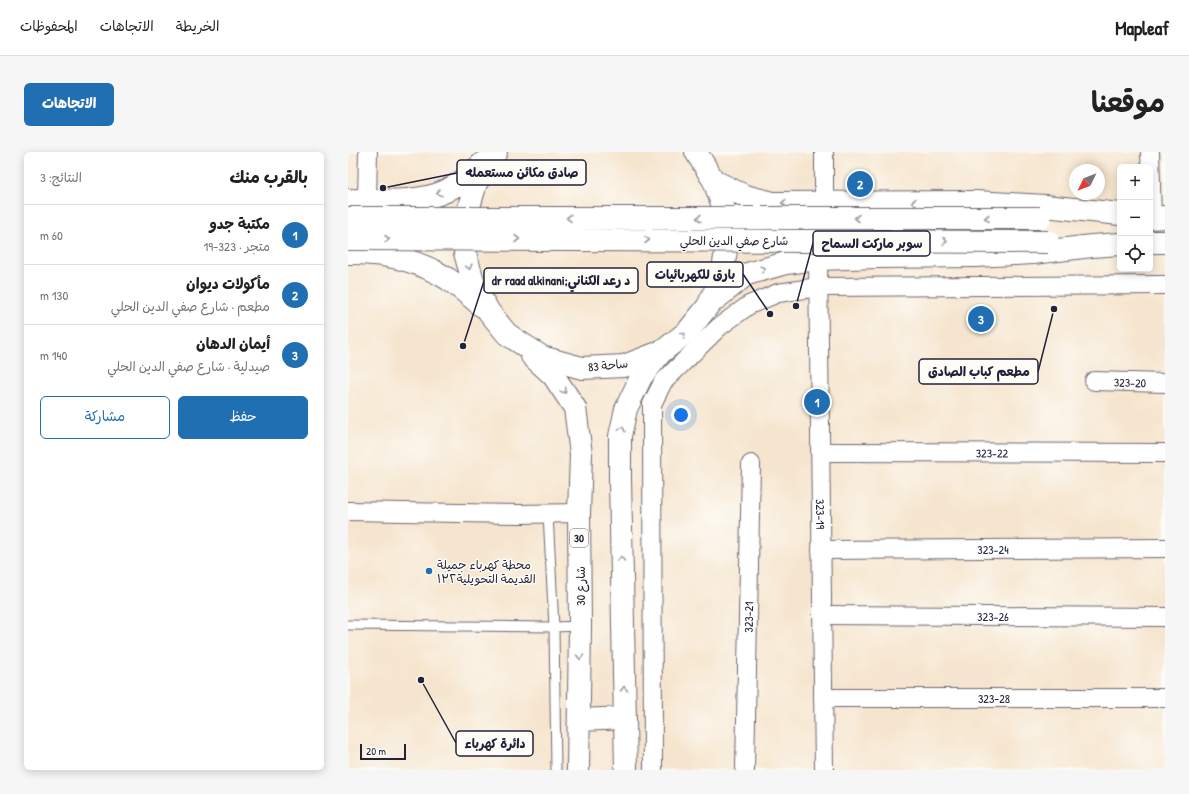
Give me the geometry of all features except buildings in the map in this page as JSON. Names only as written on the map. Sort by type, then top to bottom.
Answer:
[{"type":"main road","name":"ساحة 83","points":[[494,153],[476,183],[466,217],[465,253],[475,288],[489,312],[507,334],[542,357],[582,368],[624,366],[663,351],[688,331],[708,306],[722,276],[727,244],[725,212],[714,181],[696,152]]},
{"type":"main road","points":[[357,200],[407,200],[427,197],[446,191],[472,174],[494,153]]},
{"type":"main road","points":[[714,181],[745,196],[773,203],[975,202],[1045,206],[1117,214]]},
{"type":"main road","name":"شارع صفي الدين الحلي","points":[[348,218],[1117,218]]},
{"type":"main road","name":"شارع صفي الدين الحلي","points":[[348,239],[1117,243]]},
{"type":"main road","points":[[708,306],[747,274],[786,263],[818,259],[975,256],[1033,253],[1117,243]]},
{"type":"main road","points":[[348,253],[381,254],[403,259],[425,267],[448,279],[489,312]]},
{"type":"main road","name":"شارع 30","points":[[507,334],[553,375],[576,408],[581,454],[579,513],[580,626],[578,770]]},
{"type":"main road","points":[[626,770],[620,436],[626,409],[642,377],[663,351]]},
{"type":"main road","points":[[579,720],[625,718]]},
{"type":"street","points":[[357,200],[368,152]]},
{"type":"street","points":[[824,152],[824,203]]},
{"type":"street","points":[[1150,152],[1154,217]]},
{"type":"street","name":"323-19","points":[[818,259],[824,770]]},
{"type":"street","points":[[653,770],[652,404],[663,382],[719,327],[749,305],[778,293],[818,287],[1165,285]]},
{"type":"street","name":"323-20","points":[[1094,381],[1165,383]]},
{"type":"street","name":"323-22","points":[[820,452],[1165,453]]},
{"type":"street","name":"323-21","points":[[745,770],[751,464]]},
{"type":"street","points":[[348,512],[519,514],[579,513]]},
{"type":"street","name":"323-24","points":[[821,550],[1165,548]]},
{"type":"street","name":"323-26","points":[[822,615],[1165,617]]},
{"type":"street","name":"323-28","points":[[823,698],[1165,698]]},
{"type":"lane","points":[[548,514],[554,627],[556,770]]},
{"type":"lane","points":[[348,625],[580,626]]},
{"type":"place","name":"مأكولات ديوان","points":[[860,184]]},
{"type":"place","name":"صادق مكائن مستعمله","points":[[383,188]]},
{"type":"place","name":"سوبر ماركت السماح","points":[[796,306]]},
{"type":"place","name":"مطعم كباب الصادق","points":[[1054,309]]},
{"type":"place","name":"بارق للكهربائيات","points":[[770,314]]},
{"type":"place","name":"أيمان الدهان","points":[[981,319]]},
{"type":"place","name":"dr raad alkinani;د رعد الكناني","points":[[463,346]]},
{"type":"place","name":"مكتبة جدو","points":[[817,402]]},
{"type":"place","name":"محطة كهرباء جميلة القديمة التحويلية١٣٢","points":[[429,571]]},
{"type":"place","name":"دائرة كهرباء","points":[[421,680]]}]
